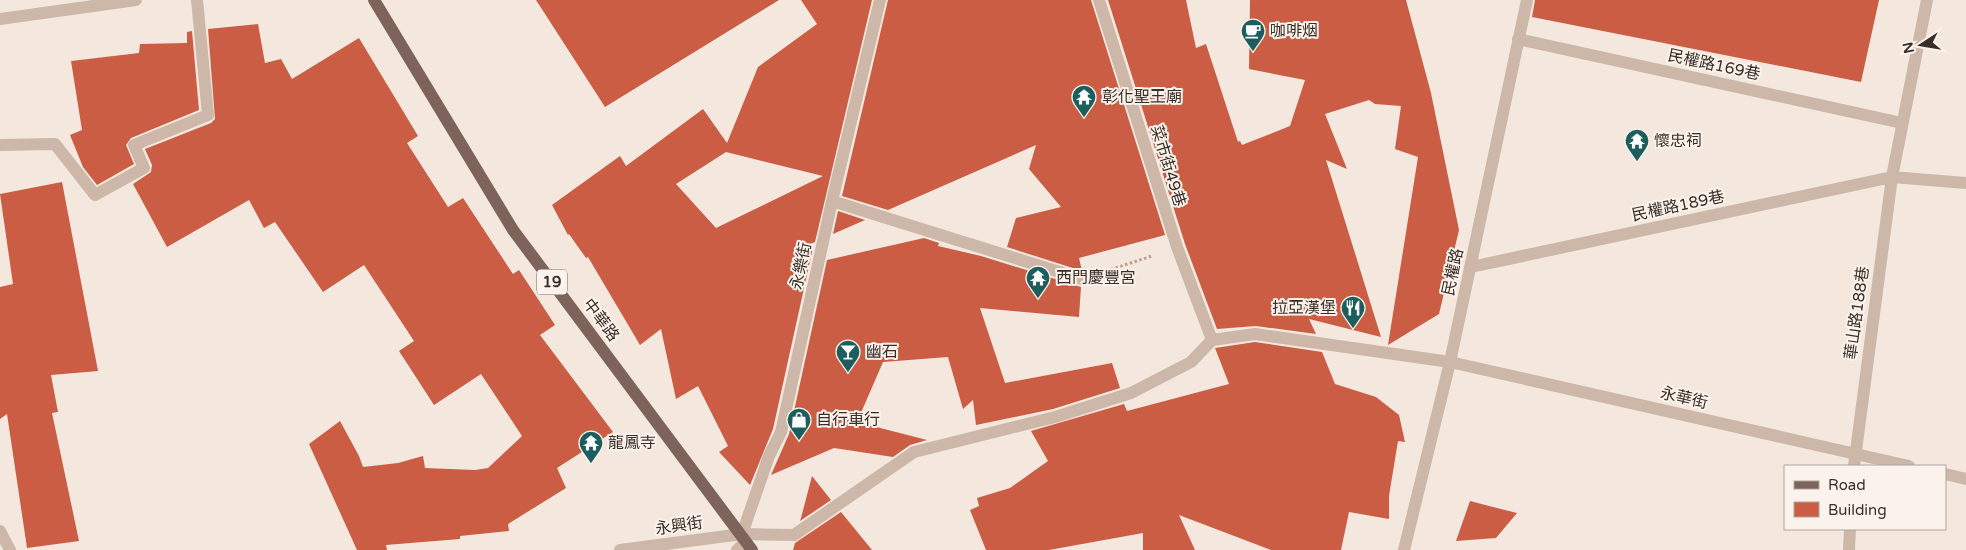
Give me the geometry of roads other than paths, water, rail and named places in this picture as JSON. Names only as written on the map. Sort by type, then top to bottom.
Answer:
[{"type":"main road","name":"中華路","points":[[374,0],[513,230],[744,544]]},
{"type":"street","points":[[0,19],[136,0]]},
{"type":"street","points":[[0,145],[55,144],[95,195],[144,168],[134,145],[208,116],[197,0]]},
{"type":"street","name":"永樂街","points":[[744,544],[769,456],[781,432],[832,201],[880,0]]},
{"type":"street","name":"菜市街49巷","points":[[1099,0],[1177,248],[1212,340]]},
{"type":"street","name":"民權路","points":[[1404,550],[1450,362],[1527,0]]},
{"type":"street","name":"華山路188巷","points":[[1855,460],[1892,177],[1926,0]]},
{"type":"street","name":"民權路169巷","points":[[1518,39],[1902,123]]},
{"type":"street","points":[[1892,177],[1966,183]]},
{"type":"street","name":"民權路189巷","points":[[1471,267],[1892,177]]},
{"type":"street","points":[[832,201],[1082,279]]},
{"type":"street","name":"永華街","points":[[1212,340],[1255,334],[1450,362],[1855,460],[1901,465]]},
{"type":"street","name":"永興街","points":[[620,550],[744,544],[794,535],[914,452],[1055,417],[1131,393],[1191,362],[1212,340]]},
{"type":"street","points":[[1946,474],[1966,479]]},
{"type":"street","points":[[1849,550],[1850,530]]},
{"type":"street","points":[[0,531],[10,550]]},
{"type":"place","name":"咖啡烟","points":[[1253,52]]},
{"type":"place","name":"彰化聖王廟","points":[[1084,118]]},
{"type":"place","name":"懷忠祠","points":[[1637,162]]},
{"type":"place","name":"西門慶豐宮","points":[[1038,299]]},
{"type":"place","name":"拉亞漢堡","points":[[1353,329]]},
{"type":"place","name":"幽石","points":[[848,373]]},
{"type":"place","name":"自行車行","points":[[799,441]]},
{"type":"place","name":"龍鳳寺","points":[[591,464]]}]
